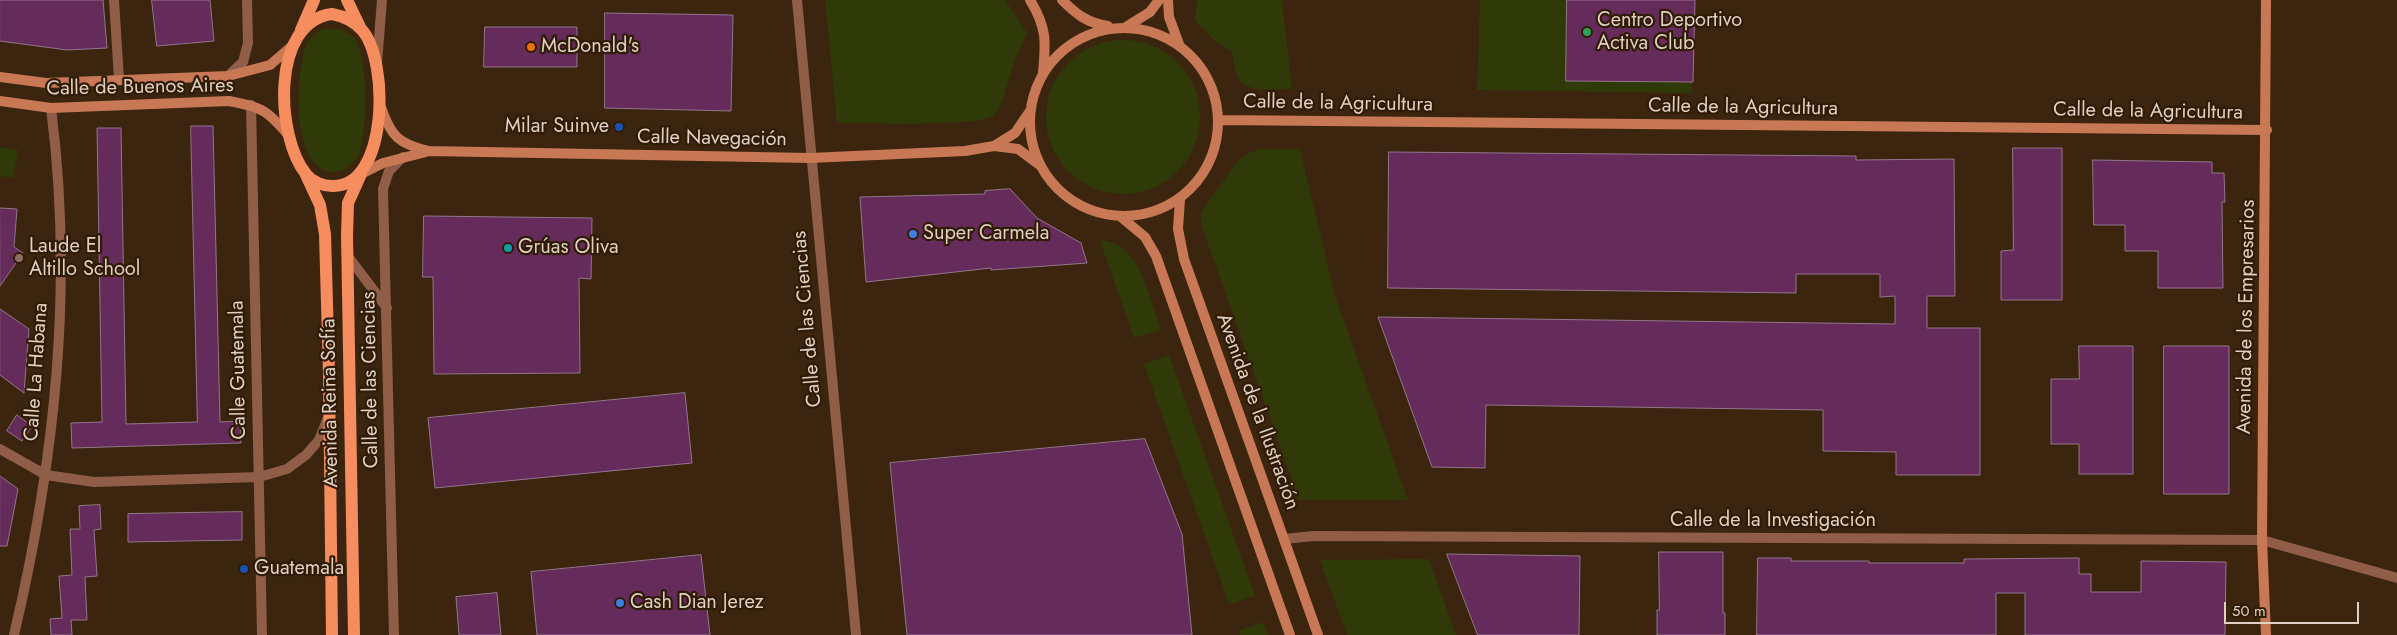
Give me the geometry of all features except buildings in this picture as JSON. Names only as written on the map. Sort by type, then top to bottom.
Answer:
[{"type":"main road","points":[[314,0],[300,33],[292,46],[286,68],[285,114],[297,160],[306,176],[322,185],[334,187],[351,182],[361,174],[374,146],[379,101],[377,64],[372,48],[347,0]]},
{"type":"main road","points":[[300,33],[318,17],[332,14],[349,20],[362,30]]},
{"type":"main road","name":"Avenida Reina Sofía","points":[[354,635],[347,255],[348,203],[361,174]]},
{"type":"main road","name":"Avenida Reina Sofía","points":[[306,176],[320,205],[325,234],[332,635]]},
{"type":"street","points":[[114,0],[119,79]]},
{"type":"street","points":[[228,76],[243,62],[248,43],[247,0]]},
{"type":"street","points":[[377,64],[382,0]]},
{"type":"street","name":"Calle de las Ciencias","points":[[797,0],[810,158],[856,635]]},
{"type":"street","points":[[1030,0],[1042,19],[1046,44],[1043,74]]},
{"type":"street","points":[[1062,0],[1076,14],[1092,24],[1121,28],[1155,32],[1179,44],[1200,65],[1214,94],[1218,120],[1211,159],[1193,187],[1180,199],[1152,212],[1121,217],[1085,208],[1059,190],[1041,166],[1032,141],[1031,111],[1036,88],[1043,74],[1057,55],[1070,45],[1095,32],[1121,28],[1150,12],[1159,0]]},
{"type":"street","points":[[1168,0],[1169,17],[1179,44]]},
{"type":"street","name":"Avenida de los Empresarios","points":[[2266,0],[2267,130],[2262,540],[2266,635]]},
{"type":"street","name":"Calle de Buenos Aires","points":[[0,77],[46,83],[228,76],[270,65],[292,46]]},
{"type":"street","name":"Calle de Buenos Aires","points":[[0,101],[51,108],[229,101],[251,105],[270,113],[290,137]]},
{"type":"street","points":[[379,101],[386,122],[393,135],[407,146],[429,151]]},
{"type":"street","name":"Calle Guatemala","points":[[251,105],[262,635]]},
{"type":"street","name":"Calle La Habana","points":[[14,635],[29,570],[46,475],[58,373],[62,273],[58,162],[51,108]]},
{"type":"street","name":"Calle Navegación","points":[[994,146],[1015,133],[1031,111]]},
{"type":"street","name":"Calle de la Agricultura","points":[[1218,120],[2267,130]]},
{"type":"street","name":"Calle Navegación","points":[[429,151],[810,158],[965,151],[994,146],[1018,149],[1041,166]]},
{"type":"street","points":[[361,174],[383,163],[429,151]]},
{"type":"street","name":"Calle de las Ciencias","points":[[394,635],[384,189],[389,171],[402,157]]},
{"type":"street","name":"Avenida de la Ilustración","points":[[1180,199],[1178,229],[1184,259],[1318,635]]},
{"type":"street","points":[[1121,217],[1145,237],[1156,256],[1290,635]]},
{"type":"street","points":[[347,255],[387,308]]},
{"type":"street","points":[[0,450],[46,475],[94,482],[259,477],[287,469],[306,455],[320,440],[329,414]]},
{"type":"street","name":"Calle de la Investigación","points":[[1284,539],[1333,536],[2262,540],[2397,578]]},
{"type":"green space","points":[[825,0],[1005,0],[1027,33],[1014,64],[1003,99],[994,115],[985,119],[946,123],[837,123]]},
{"type":"green space","points":[[1197,0],[1282,0],[1292,89],[1263,89],[1243,84],[1239,79],[1232,52],[1215,41],[1195,20]]},
{"type":"green space","name":"Centro Deportivo Activa Club","points":[[1480,0],[1695,0],[1692,93],[1477,90]]},
{"type":"green space","points":[[327,28],[347,32],[352,36],[358,44],[364,75],[365,112],[362,144],[355,160],[343,170],[336,172],[321,169],[310,158],[303,141],[300,120],[300,76],[303,57],[311,38]]},
{"type":"green space","points":[[1123,40],[1152,46],[1166,53],[1177,63],[1187,74],[1194,88],[1200,117],[1194,146],[1187,160],[1177,171],[1166,181],[1152,188],[1123,194],[1094,188],[1080,181],[1069,171],[1059,160],[1052,146],[1046,117],[1052,88],[1059,74],[1069,63],[1080,53],[1094,46]]},
{"type":"green space","points":[[0,147],[18,150],[13,178],[0,176]]},
{"type":"green space","points":[[1261,149],[1300,149],[1335,296],[1408,500],[1299,500],[1201,224],[1201,212],[1238,161],[1249,153]]},
{"type":"green space","points":[[1100,240],[1114,243],[1134,261],[1147,288],[1161,330],[1134,338]]},
{"type":"green space","points":[[1169,355],[1255,596],[1229,604],[1144,364]]},
{"type":"green space","points":[[1429,559],[1456,635],[1347,635],[1320,560]]},
{"type":"green space","points":[[1263,622],[1268,635],[1240,635],[1238,631]]},
{"type":"place","name":"Centro Deportivo Activa Club","points":[[1587,32]]},
{"type":"place","name":"McDonald's","points":[[531,47]]},
{"type":"place","name":"Milar Suinve","points":[[619,127]]},
{"type":"place","name":"Super Carmela","points":[[913,234]]},
{"type":"place","name":"Grúas Oliva","points":[[508,248]]},
{"type":"place","name":"Laude El Altillo School","points":[[19,258]]},
{"type":"place","name":"Guatemala","points":[[244,569]]},
{"type":"place","name":"Cash Dian Jerez","points":[[620,603]]}]
